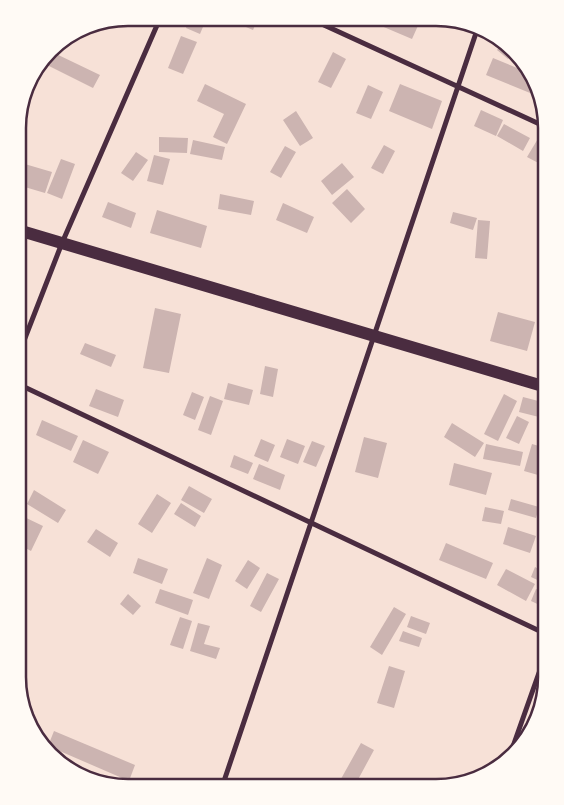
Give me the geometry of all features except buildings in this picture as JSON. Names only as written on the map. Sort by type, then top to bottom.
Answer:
[{"type":"main road","points":[[26,232],[538,385]]},
{"type":"street","points":[[26,335],[62,243],[157,26]]},
{"type":"street","points":[[326,26],[538,123]]},
{"type":"street","points":[[225,779],[476,34]]},
{"type":"street","points":[[26,388],[538,630]]},
{"type":"street","points":[[517,738],[538,676]]}]
